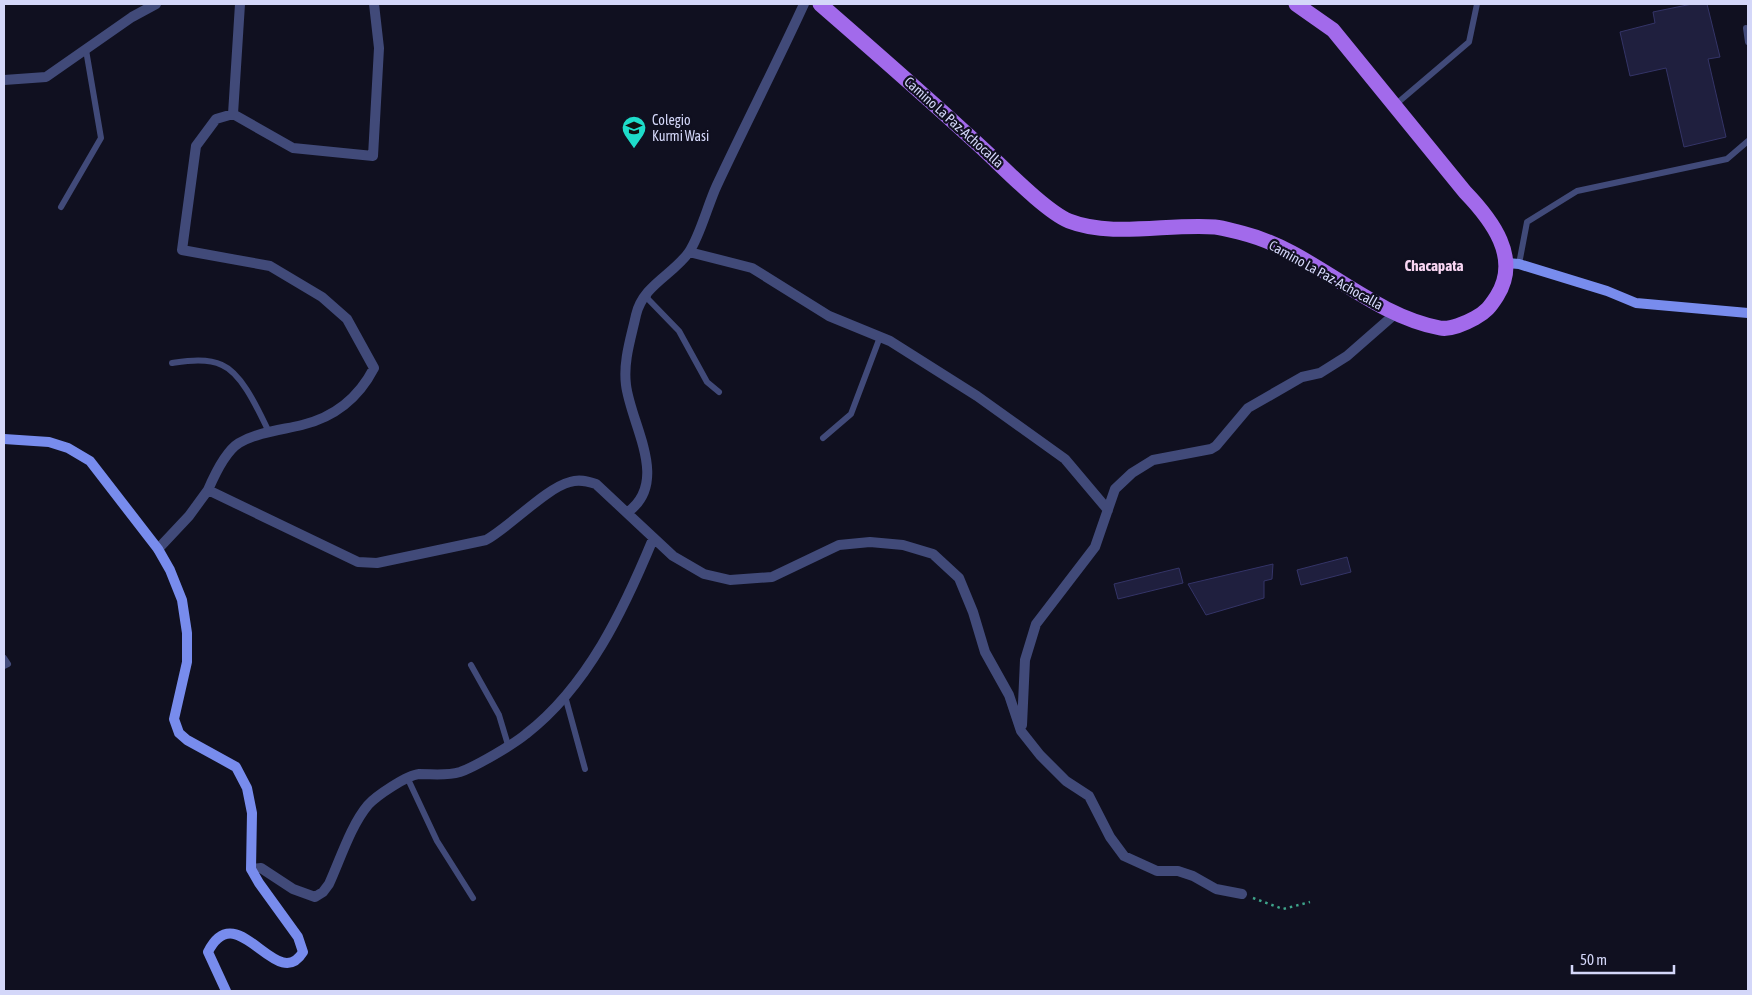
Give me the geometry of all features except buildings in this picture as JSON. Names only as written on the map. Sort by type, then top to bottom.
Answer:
[{"type":"main road","name":"Camino La Paz-Achocalla","points":[[820,4],[932,101],[1041,201],[1068,221],[1102,228],[1216,227],[1256,237],[1295,255],[1395,314],[1442,329],[1468,322],[1487,311],[1505,284],[1513,264],[1496,230],[1486,214],[1465,192],[1333,30],[1296,4]]},
{"type":"main road","points":[[1513,264],[1608,291],[1636,303],[1748,312]]},
{"type":"main road","points":[[4,439],[49,442],[68,448],[90,461],[158,548],[170,570],[182,600],[187,633],[187,662],[174,719],[179,733],[187,740],[236,767],[244,781],[252,813],[251,869],[298,937],[303,952],[298,962],[288,967],[276,967],[241,938],[226,934],[214,940],[208,952],[226,991]]},
{"type":"street","points":[[4,80],[46,77],[132,17],[156,4]]},
{"type":"street","points":[[233,114],[240,4]]},
{"type":"street","points":[[158,548],[189,516],[208,490],[217,470],[238,443],[269,432],[304,425],[342,409],[366,383],[374,368],[347,319],[322,297],[270,266],[182,250],[196,146],[216,119],[233,114],[293,148],[373,156],[379,48],[374,4]]},
{"type":"street","points":[[628,512],[638,505],[646,487],[648,473],[642,439],[628,398],[624,365],[637,309],[647,293],[689,252],[717,185],[804,4]]},
{"type":"street","points":[[689,252],[752,268],[829,316],[890,341],[977,396],[1065,459],[1108,510]]},
{"type":"street","points":[[1021,731],[1025,660],[1036,624],[1095,547],[1115,489],[1132,473],[1153,460],[1216,446],[1248,408],[1302,377],[1320,373],[1347,356],[1395,314]]},
{"type":"street","points":[[208,490],[358,562],[377,563],[486,540],[500,532],[557,488],[570,482],[584,480],[596,484],[628,512],[652,539],[673,556],[704,574],[730,580],[772,577],[839,545],[870,542],[903,546],[933,554],[959,578],[973,612],[985,652],[1009,695],[1021,731],[1040,755],[1066,781],[1089,796],[1110,837],[1124,856],[1157,871],[1178,871],[1193,876],[1216,889],[1242,894]]},
{"type":"street","points":[[251,869],[261,868],[293,889],[315,897],[323,892],[368,804],[407,778],[418,774],[445,776],[463,771],[526,735],[580,679],[628,598],[652,539]]},
{"type":"lane","points":[[1395,106],[1469,42],[1477,4]]},
{"type":"lane","points":[[1746,28],[1748,42]]},
{"type":"lane","points":[[61,207],[101,138],[86,50]]},
{"type":"lane","points":[[1513,264],[1528,222],[1576,191],[1727,159],[1748,141]]},
{"type":"lane","points":[[647,293],[648,299],[679,331],[707,382],[719,392]]},
{"type":"lane","points":[[823,438],[851,414],[880,337]]},
{"type":"lane","points":[[172,363],[196,360],[223,365],[247,389],[269,432]]},
{"type":"lane","points":[[4,658],[8,664],[4,666]]},
{"type":"lane","points":[[471,665],[499,715],[508,746]]},
{"type":"lane","points":[[565,696],[585,769]]},
{"type":"lane","points":[[407,778],[437,842],[473,898]]},
{"type":"path","points":[[1242,894],[1283,909],[1310,902]]},
{"type":"place","name":"Colegio Kurmi Wasi","points":[[634,149]]},
{"type":"district","name":"Chacapata","points":[[1434,265]]}]
